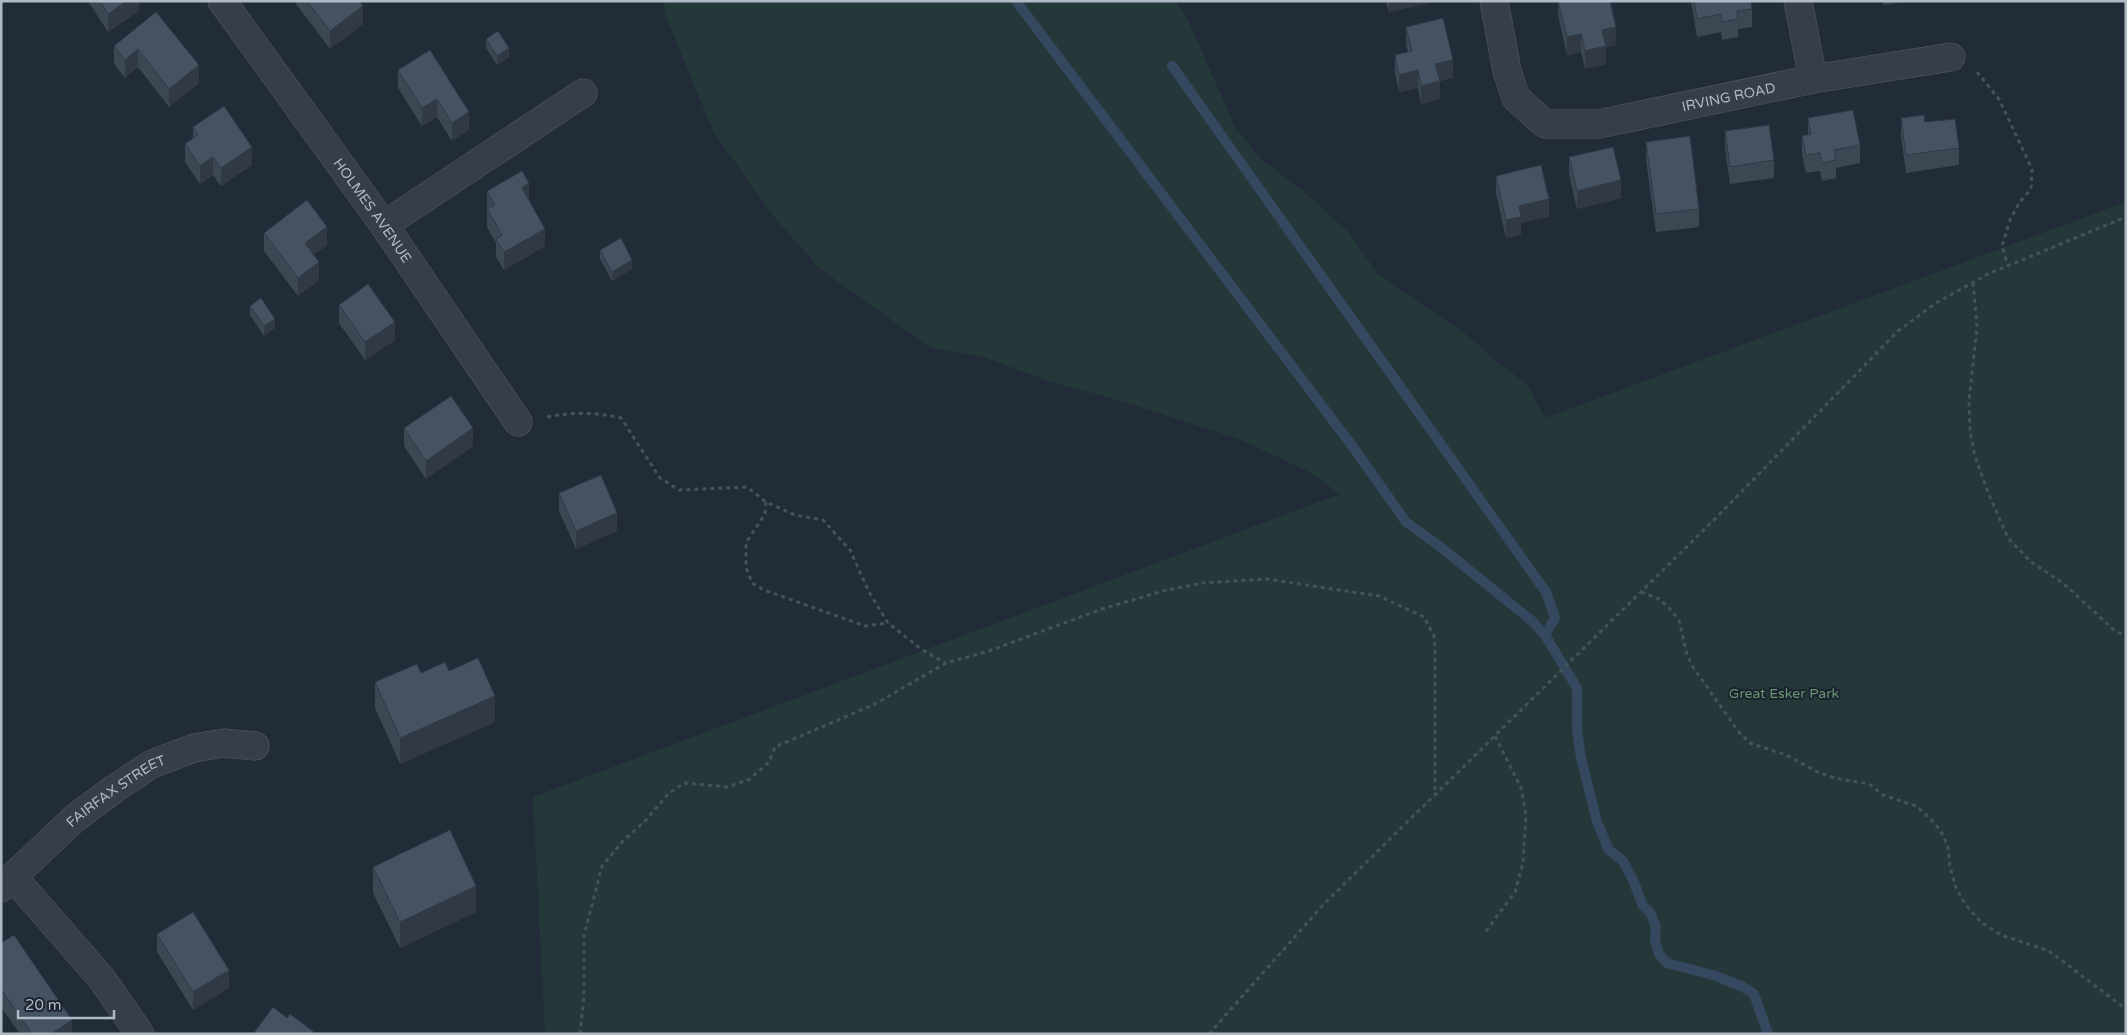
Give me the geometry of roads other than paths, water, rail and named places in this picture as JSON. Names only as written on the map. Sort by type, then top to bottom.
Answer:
[{"type":"street","name":"HOLMES AVENUE","points":[[222,1],[384,225],[518,422]]},
{"type":"street","name":"IRVING ROAD","points":[[1494,1],[1507,71],[1516,98],[1546,124],[1599,124],[1813,79],[1961,62]]},
{"type":"street","points":[[1798,1],[1813,79]]},
{"type":"street","points":[[384,225],[583,93]]},
{"type":"street","name":"FAIRFAX STREET","points":[[8,883],[75,818],[152,764],[201,747],[224,743],[255,746]]},
{"type":"street","points":[[8,883],[102,980],[140,1034]]},
{"type":"waterway","points":[[1016,1],[1350,443],[1406,522],[1438,545],[1532,621],[1545,635],[1577,688],[1577,730],[1581,758],[1597,822],[1609,850],[1623,861],[1643,906],[1650,912],[1656,927],[1655,940],[1659,954],[1667,963],[1716,976],[1743,987],[1754,994],[1768,1034]]},
{"type":"waterway","points":[[1172,66],[1546,592],[1555,618],[1545,635]]},
{"type":"park label","name":"Great Esker Park","points":[[1784,693]]}]
